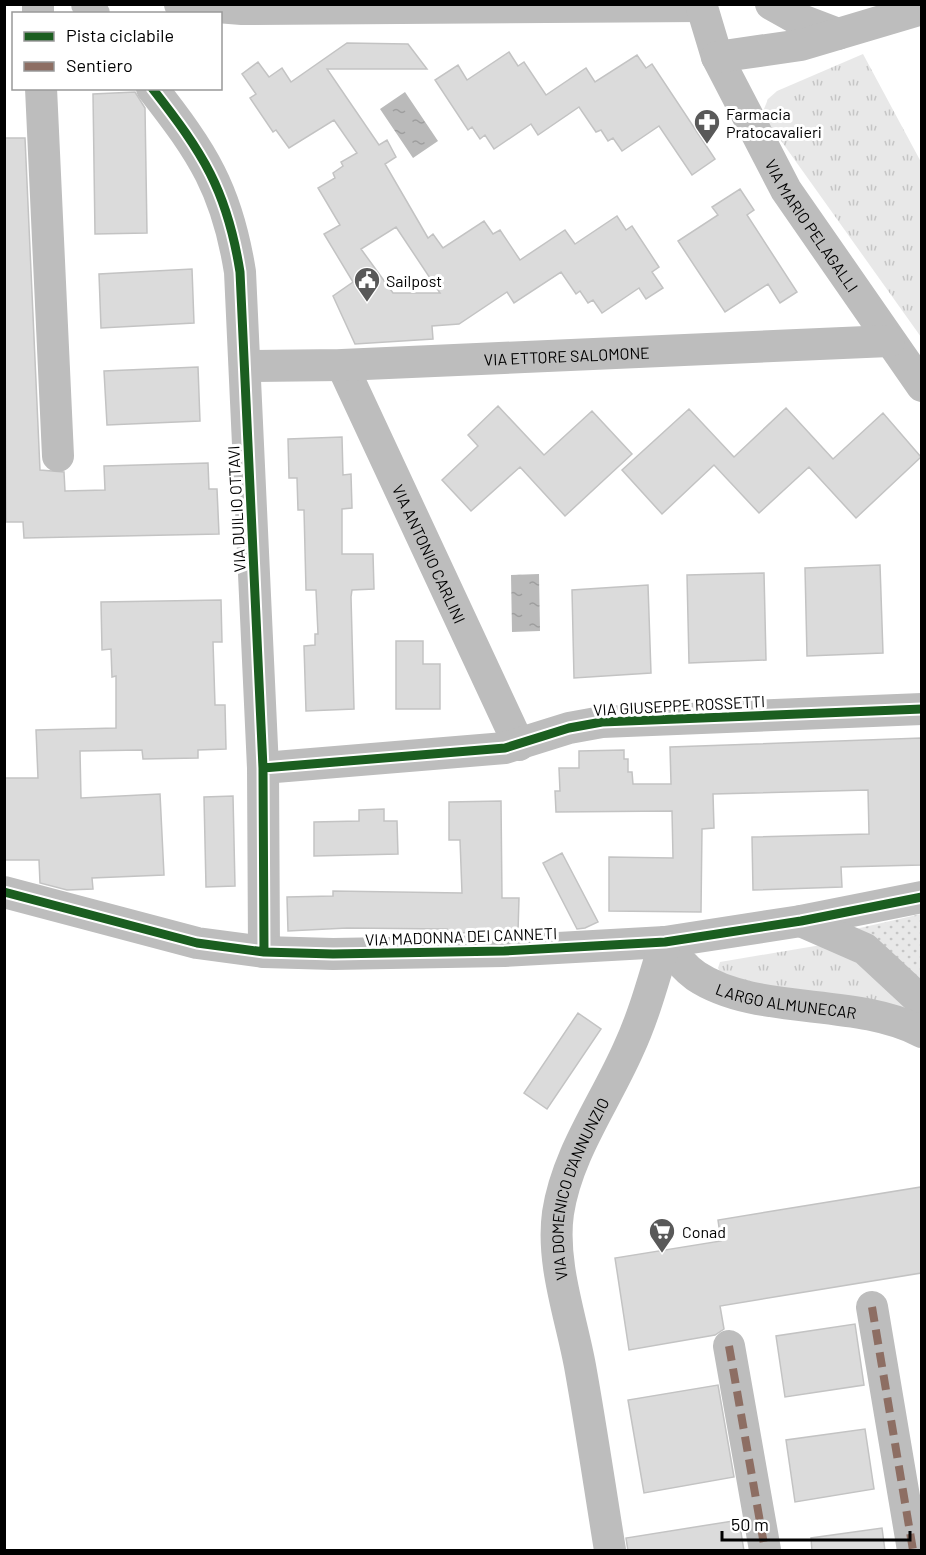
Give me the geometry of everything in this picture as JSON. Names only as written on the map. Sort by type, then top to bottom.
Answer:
[{"type":"street","points":[[180,4],[242,9],[701,5]]},
{"type":"street","points":[[771,4],[796,18],[838,34]]},
{"type":"street","name":"VIA MARIO PELAGALLI","points":[[701,5],[717,57],[786,190],[921,386]]},
{"type":"street","points":[[717,57],[774,51],[921,9]]},
{"type":"street","points":[[41,90],[58,456]]},
{"type":"street","name":"VIA DUILIO OTTAVI","points":[[154,90],[198,147],[225,206],[240,272],[263,768],[264,952]]},
{"type":"street","name":"VIA ETTORE SALOMONE","points":[[245,366],[889,341]]},
{"type":"street","name":"VIA ANTONIO CARLINI","points":[[342,364],[519,745]]},
{"type":"street","name":"VIA GIUSEPPE ROSSETTI","points":[[263,768],[493,749],[519,745],[568,728],[602,722],[921,709]]},
{"type":"street","name":"VIA MADONNA DEI CANNETI","points":[[4,892],[181,939],[264,952],[333,954],[504,951],[665,942],[801,921],[921,897]]},
{"type":"street","points":[[801,921],[865,949],[921,1002]]},
{"type":"street","name":"LARGO ALMUNECAR","points":[[665,942],[694,975],[730,991],[886,1018],[921,1032]]},
{"type":"street","name":"VIA DOMENICO D'ANNUNZIO","points":[[610,1551],[580,1367],[560,1268],[557,1237],[558,1212],[579,1148],[628,1050],[665,942]]},
{"type":"street","points":[[872,1307],[913,1551]]},
{"type":"street","points":[[729,1346],[765,1551]]},
{"type":"green space","points":[[863,54],[921,162],[921,337],[762,114],[768,99],[777,91]]},
{"type":"green space","points":[[921,914],[921,985],[851,930]]},
{"type":"green space","points":[[827,944],[849,950],[913,1003],[908,1017],[722,976],[718,968],[720,962]]},
{"type":"water","points":[[405,92],[438,141],[413,158],[380,109]]},
{"type":"water","points":[[539,574],[540,631],[512,632],[511,575]]},
{"type":"building","points":[[347,43],[408,44],[427,69],[327,69],[379,145],[387,140],[396,157],[385,164],[428,238],[433,234],[443,248],[484,221],[493,234],[500,230],[520,260],[565,230],[575,244],[617,216],[626,230],[632,226],[659,267],[652,272],[663,288],[646,299],[639,288],[602,313],[593,300],[588,303],[580,291],[576,294],[561,272],[514,303],[507,292],[459,324],[432,326],[433,339],[355,344],[333,296],[353,282],[324,234],[340,225],[318,188],[335,178],[333,173],[343,166],[341,162],[357,153],[334,120],[289,148],[276,130],[273,132],[250,98],[256,94],[242,74],[258,62],[269,77],[282,68],[291,82]],"holes":[[[396,227],[440,293],[393,293],[361,249]]]},
{"type":"building","points":[[509,52],[518,66],[524,62],[546,95],[586,68],[595,82],[637,55],[646,68],[652,64],[715,159],[692,175],[659,126],[622,151],[613,138],[608,141],[601,130],[596,132],[579,107],[538,135],[531,124],[494,149],[485,135],[480,139],[472,127],[468,130],[435,80],[458,65],[467,80]]},
{"type":"building","points":[[135,92],[145,108],[147,233],[95,234],[93,94]]},
{"type":"building","points":[[4,138],[25,138],[40,470],[64,472],[65,491],[105,490],[104,466],[208,463],[209,489],[217,489],[219,534],[24,538],[23,522],[6,522]]},
{"type":"building","points":[[740,189],[754,210],[747,215],[797,292],[780,303],[768,284],[725,312],[678,241],[718,215],[712,207]]},
{"type":"building","points":[[192,269],[194,323],[101,328],[99,274]]},
{"type":"building","points":[[198,367],[200,421],[107,425],[104,371]]},
{"type":"building","points":[[498,406],[544,455],[592,411],[632,454],[565,516],[520,467],[471,511],[442,480],[478,446],[468,435]]},
{"type":"building","points":[[786,408],[833,459],[883,413],[921,457],[856,518],[809,467],[759,513],[714,465],[662,514],[622,470],[689,409],[734,457]]},
{"type":"building","points":[[342,437],[343,475],[351,474],[352,508],[342,509],[342,554],[373,554],[374,589],[352,590],[354,709],[306,711],[304,646],[315,645],[315,634],[318,634],[316,590],[306,590],[304,510],[298,510],[297,478],[289,478],[288,439]]},
{"type":"building","points":[[880,565],[883,653],[807,656],[805,568]]},
{"type":"building","points":[[764,573],[766,660],[689,663],[687,575]]},
{"type":"building","points":[[648,585],[651,673],[574,678],[572,590]]},
{"type":"building","points":[[221,600],[222,642],[213,642],[215,705],[225,705],[226,749],[198,750],[198,758],[143,759],[142,750],[80,751],[81,798],[160,794],[164,875],[92,878],[93,889],[67,890],[40,883],[39,860],[4,860],[4,778],[38,778],[36,730],[116,728],[116,676],[112,677],[111,649],[102,650],[101,602]]},
{"type":"building","points":[[396,641],[423,641],[423,664],[440,664],[440,709],[396,709]]},
{"type":"building","points":[[921,738],[921,865],[841,867],[842,887],[753,890],[752,837],[869,834],[868,790],[713,794],[714,828],[702,829],[701,912],[609,911],[609,857],[673,858],[672,811],[556,812],[555,791],[560,791],[559,768],[579,768],[579,751],[624,750],[624,759],[628,759],[628,772],[632,772],[633,784],[671,784],[670,747]]},
{"type":"building","points":[[233,796],[235,886],[206,887],[204,797]]},
{"type":"building","points":[[501,801],[502,898],[519,898],[518,932],[447,933],[447,929],[347,928],[288,931],[287,897],[333,896],[333,891],[462,893],[460,840],[449,840],[449,802]]},
{"type":"building","points":[[384,809],[384,821],[397,821],[398,854],[314,856],[314,822],[359,821],[359,810]]},
{"type":"building","points":[[562,853],[598,922],[585,928],[577,929],[543,863]]},
{"type":"building","points":[[578,1013],[601,1029],[547,1109],[524,1093]]},
{"type":"building","points":[[921,1187],[921,1273],[720,1306],[724,1329],[715,1335],[629,1350],[615,1258],[721,1241],[718,1220]]},
{"type":"building","points":[[855,1324],[864,1385],[785,1397],[776,1336]]},
{"type":"building","points":[[718,1385],[734,1477],[644,1493],[628,1400]]},
{"type":"building","points":[[865,1429],[874,1489],[795,1502],[786,1440]]},
{"type":"building","points":[[739,1520],[744,1551],[628,1551],[626,1538]]},
{"type":"building","points":[[882,1528],[885,1551],[812,1551],[811,1538]]},
{"type":"marked path","points":[[872,1307],[913,1550]]},
{"type":"marked path","points":[[729,1346],[765,1550]]},
{"type":"cycle path","points":[[153,90],[199,153],[220,195],[235,243],[240,272],[263,768],[264,952]]},
{"type":"cycle path","points":[[263,768],[505,748],[569,728],[602,722],[922,709]]},
{"type":"cycle path","points":[[4,892],[197,943],[264,952],[333,954],[504,951],[665,942],[801,921],[922,897]]},
{"type":"place","name":"Farmacia Pratocavalieri","points":[[707,145]]},
{"type":"place","name":"Sailpost","points":[[367,303]]},
{"type":"place","name":"Conad","points":[[662,1254]]}]
